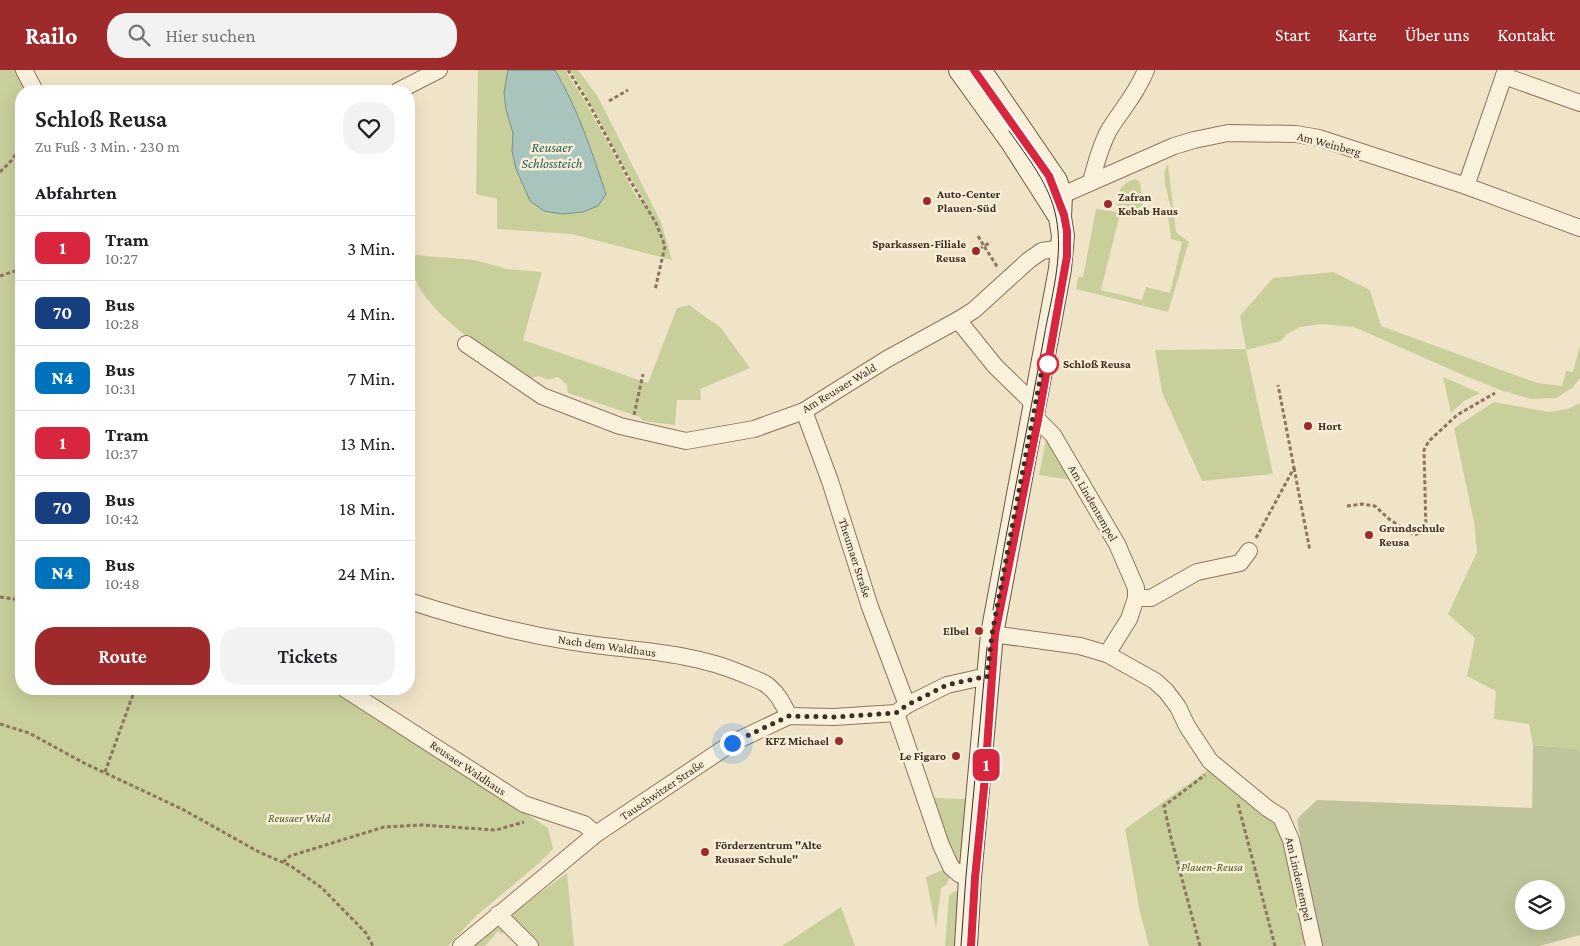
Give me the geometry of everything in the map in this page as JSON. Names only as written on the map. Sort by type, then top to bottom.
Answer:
[{"type":"street","points":[[24,70],[32,85]]},
{"type":"street","points":[[410,85],[439,70]]},
{"type":"street","points":[[960,70],[1057,204]]},
{"type":"street","points":[[966,946],[970,878],[992,634],[1060,269],[1062,248],[1062,227],[1057,204],[1056,181],[980,70]]},
{"type":"street","points":[[1091,181],[1097,158],[1109,130],[1140,86],[1146,70]]},
{"type":"street","points":[[1466,186],[1505,73],[1580,103]]},
{"type":"street","name":"Am Weinberg","points":[[1057,204],[1091,181],[1174,146],[1228,133],[1277,133],[1320,138],[1466,186],[1580,228]]},
{"type":"street","name":"Am Reusaer Wald","points":[[466,344],[542,396],[620,426],[686,441],[754,429],[804,411],[887,359],[974,310],[1029,260],[1042,251],[1062,248]]},
{"type":"street","points":[[958,320],[1034,412]]},
{"type":"street","name":"Theumaer Straße","points":[[804,411],[830,481],[901,709]]},
{"type":"street","name":"Am Lindentempel","points":[[1034,412],[1038,420],[1053,435],[1117,544],[1136,588],[1136,598]]},
{"type":"street","points":[[1107,654],[1129,619],[1136,598],[1151,598],[1197,572],[1240,563],[1249,551]]},
{"type":"street","name":"Nach dem Waldhaus","points":[[415,603],[447,614],[516,632],[569,642],[655,652],[728,668],[765,684],[780,698],[789,716]]},
{"type":"street","name":"Am Lindentempel","points":[[992,634],[1080,646],[1107,654],[1156,681],[1178,707],[1187,726],[1210,761],[1267,808],[1281,817],[1291,840],[1314,946]]},
{"type":"street","name":"Tauschwitzer Straße","points":[[461,946],[596,834],[732,743],[789,716],[834,717],[901,709],[947,685],[987,677]]},
{"type":"street","name":"Reusaer Waldhaus","points":[[354,695],[524,804],[584,824],[596,834]]},
{"type":"street","points":[[901,709],[941,844],[951,867],[959,874],[970,878]]},
{"type":"street","points":[[498,914],[530,946]]},
{"type":"path","points":[[568,70],[656,223],[662,238],[665,246],[655,290]]},
{"type":"path","points":[[609,101],[628,90]]},
{"type":"path","points":[[0,172],[15,155]]},
{"type":"path","points":[[978,236],[1006,281]]},
{"type":"path","points":[[979,249],[991,242]]},
{"type":"path","points":[[0,276],[15,271]]},
{"type":"path","points":[[631,428],[643,374]]},
{"type":"path","points":[[1278,385],[1310,551]]},
{"type":"path","points":[[1347,506],[1362,504],[1375,506],[1389,519],[1414,535],[1426,531],[1424,450],[1429,441],[1456,415],[1495,393]]},
{"type":"path","points":[[1249,551],[1294,468]]},
{"type":"path","points":[[0,597],[15,599]]},
{"type":"path","points":[[105,772],[133,695]]},
{"type":"path","points":[[0,724],[29,733],[182,809],[259,852],[292,866],[322,888],[366,934],[373,946]]},
{"type":"path","points":[[1200,946],[1164,806],[1217,767]]},
{"type":"path","points":[[1236,797],[1275,946]]},
{"type":"path","points":[[283,862],[290,856],[384,827],[422,825],[496,830],[533,820]]},
{"type":"green space","name":"Reusaer Wald","points":[[0,70],[20,70],[29,85],[15,85],[15,695],[347,695],[548,828],[553,849],[476,916],[448,946],[0,946]]},
{"type":"green space","points":[[478,70],[508,70],[504,92],[506,110],[513,133],[512,151],[583,212],[598,206],[606,194],[563,83],[555,70],[565,70],[586,103],[637,198],[645,201],[624,167],[585,93],[570,70],[578,70],[598,97],[661,222],[672,260],[572,234],[497,229],[497,199],[476,194]]},
{"type":"green space","points":[[1168,164],[1176,232],[1189,242],[1168,312],[1076,289],[1078,277],[1083,277],[1096,209],[1116,212],[1121,188],[1124,184],[1135,179],[1140,182],[1144,213],[1139,214],[1121,210],[1101,290],[1142,300],[1146,287],[1170,293],[1182,242],[1171,239],[1168,216],[1172,212],[1165,181]]},
{"type":"green space","points":[[415,255],[475,260],[507,269],[542,272],[523,340],[648,383],[677,308],[689,305],[721,328],[750,368],[700,389],[701,400],[677,400],[675,425],[642,421],[640,417],[568,393],[567,385],[557,377],[548,380],[539,376],[528,379],[474,342],[453,325],[434,307],[420,289],[415,277]]},
{"type":"green space","points":[[1333,272],[1370,290],[1381,326],[1537,383],[1562,386],[1566,371],[1573,372],[1580,346],[1580,378],[1572,388],[1556,398],[1531,399],[1503,391],[1463,375],[1354,327],[1322,324],[1300,327],[1287,334],[1281,341],[1246,350],[1273,474],[1202,481],[1162,392],[1155,350],[1246,349],[1240,316],[1273,278]]},
{"type":"green space","points":[[1443,377],[1480,393],[1464,401],[1451,413]]},
{"type":"green space","points":[[1494,402],[1549,412],[1568,409],[1580,403],[1580,752],[1576,749],[1533,745],[1529,724],[1494,719],[1496,691],[1467,676],[1475,638],[1448,614],[1477,552],[1474,522],[1454,428]]},
{"type":"green space","points":[[1048,439],[1071,480],[1039,475],[1046,440]]},
{"type":"green space","points":[[1533,745],[1576,749],[1580,752],[1580,935],[1539,946],[1318,946],[1297,819],[1317,800],[1532,808]]},
{"type":"green space","name":"Plauen-Reusa","points":[[1211,768],[1280,824],[1307,944],[1299,946],[1149,946],[1140,912],[1125,829]]},
{"type":"green space","points":[[929,798],[967,799],[960,863],[956,862]]},
{"type":"green space","points":[[945,869],[951,875],[946,885],[941,888],[936,929],[926,877]]},
{"type":"green space","points":[[567,873],[574,946],[536,946],[513,919],[513,913]]},
{"type":"green space","points":[[955,891],[961,892],[958,946],[945,946],[949,895]]},
{"type":"green space","points":[[841,907],[855,946],[782,946]]},
{"type":"green space","points":[[499,927],[506,930],[501,934],[498,931],[485,946],[473,946],[492,929]]},
{"type":"water","name":"Reusaer Schlossteich","points":[[508,70],[555,70],[578,115],[606,194],[598,206],[583,212],[562,214],[544,211],[530,201],[516,169],[512,151],[513,133],[506,110],[504,92]]},
{"type":"tram line","points":[[971,946],[995,634],[1038,420],[1067,256],[1067,231],[1064,215],[1049,176],[974,70]]},
{"type":"tram line","name":"1","points":[[971,946],[995,634],[1038,420],[1067,256],[1067,231],[1064,215],[1049,176],[974,70]]},
{"type":"tram line","points":[[993,610],[1058,262],[1058,232],[1056,217],[1049,194],[1031,162],[1009,131]]},
{"type":"tram line","points":[[961,946],[987,647]]},
{"type":"place","name":"Auto-Center Plauen-Süd","points":[[927,201]]},
{"type":"place","name":"Zafran Kebab Haus","points":[[1108,204]]},
{"type":"place","name":"Sparkassen-Filiale Reusa","points":[[976,251]]},
{"type":"place","name":"Schloß Reusa","points":[[1048,364]]},
{"type":"place","name":"Hort","points":[[1308,426]]},
{"type":"place","name":"Grundschule Reusa","points":[[1369,535]]},
{"type":"place","name":"Elbel","points":[[979,631]]},
{"type":"place","name":"KFZ Michael","points":[[839,741]]},
{"type":"place","name":"Le Figaro","points":[[956,756]]},
{"type":"place","name":"Förderzentrum \"Alte Reusaer Schule\"","points":[[705,852]]},
{"type":"route","points":[[732,743],[789,716],[834,717],[896,713],[907,705],[947,685],[987,677],[992,634],[1043,364],[1048,364]]}]
